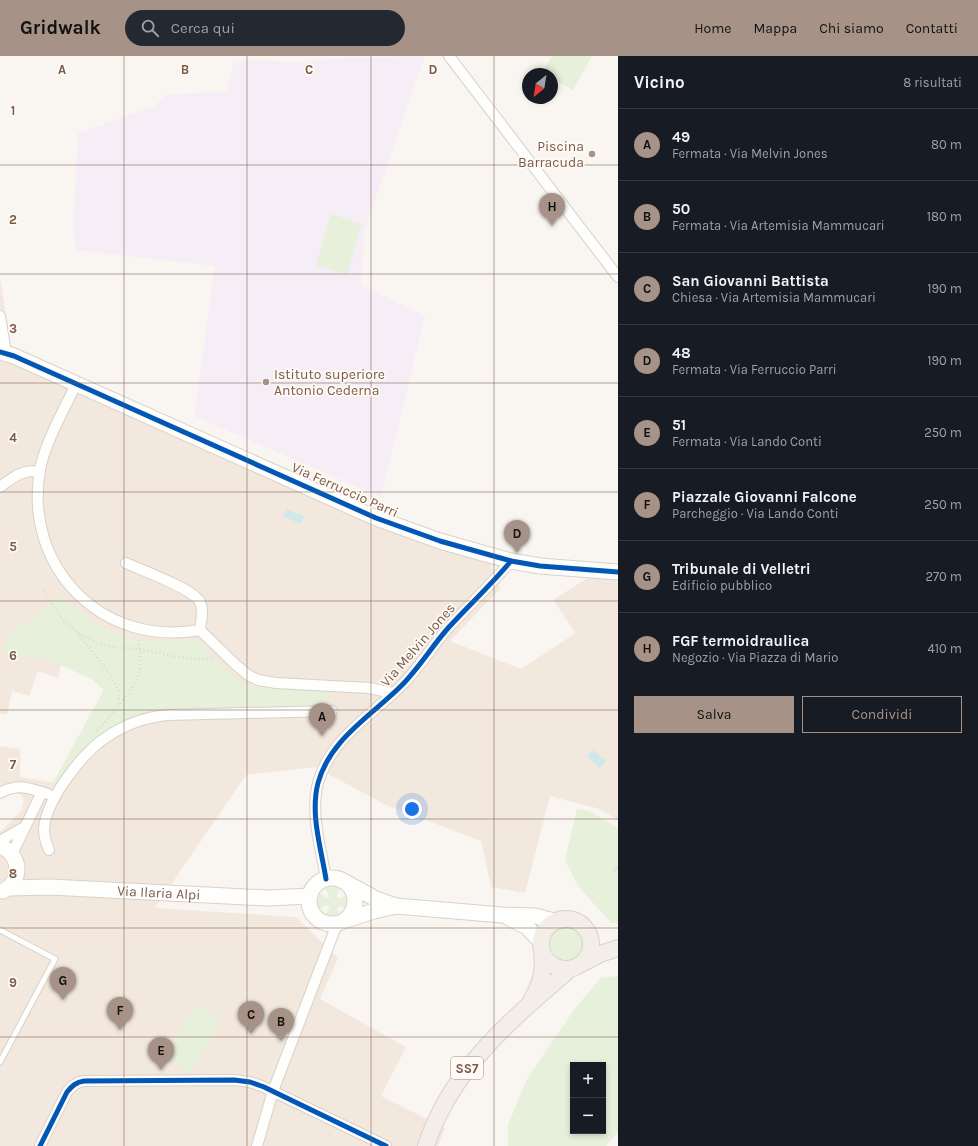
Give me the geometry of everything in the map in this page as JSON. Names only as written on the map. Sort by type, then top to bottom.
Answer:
[{"type":"main road","points":[[554,921],[562,919],[578,921],[589,932],[604,942],[618,947]]},
{"type":"main road","name":"SS7","points":[[528,1005],[542,977],[543,968],[541,946],[543,933],[554,921]]},
{"type":"main road","name":"SS7","points":[[426,1146],[443,1106],[463,1074],[495,1036],[528,1005],[587,958],[591,950],[589,932]]},
{"type":"main road","points":[[541,946],[545,957],[550,963],[563,969],[576,966],[618,947]]},
{"type":"street","points":[[449,56],[618,277]]},
{"type":"street","points":[[0,316],[3,353]]},
{"type":"street","name":"Via Ferruccio Parri","points":[[3,353],[76,384],[387,523],[440,541],[511,561],[540,566],[618,572]]},
{"type":"street","points":[[76,384],[47,446],[40,471],[39,502],[42,530],[49,550],[59,569],[74,590],[95,609],[118,622],[136,628],[169,633],[200,630]]},
{"type":"street","points":[[0,487],[19,473],[40,471]]},
{"type":"street","name":"Via Melvin Jones","points":[[326,879],[315,812],[316,791],[321,774],[328,759],[344,737],[407,680],[453,622],[494,581],[511,561]]},
{"type":"street","points":[[126,564],[186,590],[196,597],[199,600],[201,608],[200,630],[226,656],[253,677],[267,682],[368,688],[393,693]]},
{"type":"street","points":[[49,850],[45,838],[45,825],[56,796],[72,771],[93,748],[108,736],[128,725],[163,715],[332,711]]},
{"type":"street","points":[[0,793],[17,787],[29,788],[56,796]]},
{"type":"street","points":[[2,892],[14,882],[17,869],[10,854],[26,826],[42,792]]},
{"type":"street","points":[[0,842],[26,826]]},
{"type":"street","name":"Via Ilaria Alpi","points":[[10,854],[21,869],[28,875],[50,887]]},
{"type":"street","points":[[396,906],[330,924],[317,918],[310,908],[310,896],[316,885],[326,879],[338,879],[376,899],[396,906],[502,915],[538,916],[554,921]]},
{"type":"street","points":[[257,1146],[273,1091],[341,922],[350,916],[354,910],[355,897],[349,885],[344,881]]},
{"type":"street","name":"Via Ilaria Alpi","points":[[2,892],[50,887],[268,898],[310,896]]},
{"type":"street","name":"Via Ilaria Alpi","points":[[268,898],[294,907],[317,918]]},
{"type":"street","points":[[502,915],[527,927],[541,946]]},
{"type":"street","points":[[40,1146],[68,1092],[72,1086],[80,1081],[239,1080],[254,1083],[273,1091],[386,1146]]},
{"type":"lane","points":[[0,930],[55,958],[0,1062]]},
{"type":"path","points":[[44,590],[60,617],[90,639],[112,647],[141,649],[185,659],[203,659],[226,656]]},
{"type":"path","points":[[93,748],[96,732],[127,695],[140,672],[141,649],[136,628]]},
{"type":"path","points":[[76,630],[112,677],[119,691],[119,705]]},
{"type":"shaded area","points":[[425,56],[365,229],[361,285],[425,316],[381,497],[194,416],[215,266],[76,250],[73,225],[78,133],[155,106],[165,95],[227,91],[233,64],[248,59],[303,63],[327,59]]},
{"type":"shaded area","points":[[0,279],[12,350],[0,345]]},
{"type":"shaded area","points":[[0,358],[490,563],[500,589],[450,641],[521,669],[576,633],[553,600],[589,577],[618,579],[618,820],[600,809],[550,796],[525,893],[491,887],[481,841],[386,805],[315,767],[246,775],[155,908],[296,917],[338,958],[320,999],[406,1047],[381,1096],[445,1128],[438,1146],[0,1146],[0,832],[22,810],[24,799],[20,794],[12,792],[0,799],[0,746],[20,749],[20,777],[53,783],[104,690],[92,679],[61,665],[58,678],[38,671],[29,696],[12,691],[7,715],[0,713]]},
{"type":"green space","points":[[552,56],[592,56],[573,90],[558,81],[558,68],[545,68]]},
{"type":"green space","points":[[331,214],[362,224],[347,275],[316,265]]},
{"type":"green space","points":[[61,596],[90,620],[115,633],[128,637],[156,641],[198,640],[214,659],[233,677],[247,684],[275,689],[327,691],[326,698],[324,702],[312,706],[173,708],[142,712],[108,729],[87,747],[59,786],[53,783],[104,690],[92,679],[47,659],[5,655],[7,633],[26,623]]},
{"type":"green space","points":[[577,809],[589,811],[618,828],[618,924],[611,923],[578,886],[565,860]]},
{"type":"green space","points":[[332,884],[340,886],[337,896],[339,899],[348,894],[350,902],[347,909],[339,906],[337,910],[341,916],[336,918],[324,916],[330,907],[327,905],[318,910],[315,903],[318,892],[327,898],[330,897],[323,886]]},
{"type":"green space","points":[[564,926],[570,926],[574,927],[581,933],[584,943],[583,950],[577,957],[570,960],[564,960],[560,959],[553,953],[550,946],[550,940],[551,936],[557,929]]},
{"type":"green space","points":[[618,976],[618,1132],[606,1146],[508,1146],[508,1125],[527,1079],[576,1007],[601,978]]},
{"type":"green space","points":[[195,1005],[221,1020],[191,1073],[165,1058]]},
{"type":"water","points":[[287,509],[304,516],[301,524],[283,516]]},
{"type":"water","points":[[593,750],[606,761],[600,768],[587,757]]},
{"type":"waterway","points":[[614,871],[618,868]]},
{"type":"cycle path","points":[[0,352],[14,356],[376,518],[440,541],[511,561],[540,566],[618,572]]},
{"type":"cycle path","points":[[326,879],[317,831],[315,807],[318,783],[324,767],[342,741],[353,729],[408,679],[449,627],[511,561]]},
{"type":"cycle path","points":[[40,1146],[67,1092],[76,1083],[84,1081],[234,1080],[250,1082],[264,1087],[386,1146]]},
{"type":"place","name":"Piscina Barracuda","points":[[592,154]]},
{"type":"place","name":"FGF termoidraulica","points":[[552,226]]},
{"type":"place","name":"Istituto superiore Antonio Cederna","points":[[266,382]]},
{"type":"place","name":"48","points":[[517,553]]},
{"type":"place","name":"49","points":[[322,736]]},
{"type":"place","name":"Tribunale di Velletri","points":[[63,1000]]},
{"type":"place","name":"Piazzale Giovanni Falcone","points":[[120,1030]]},
{"type":"place","name":"San Giovanni Battista","points":[[251,1034]]},
{"type":"place","name":"50","points":[[281,1041]]},
{"type":"place","name":"51","points":[[161,1070]]}]
